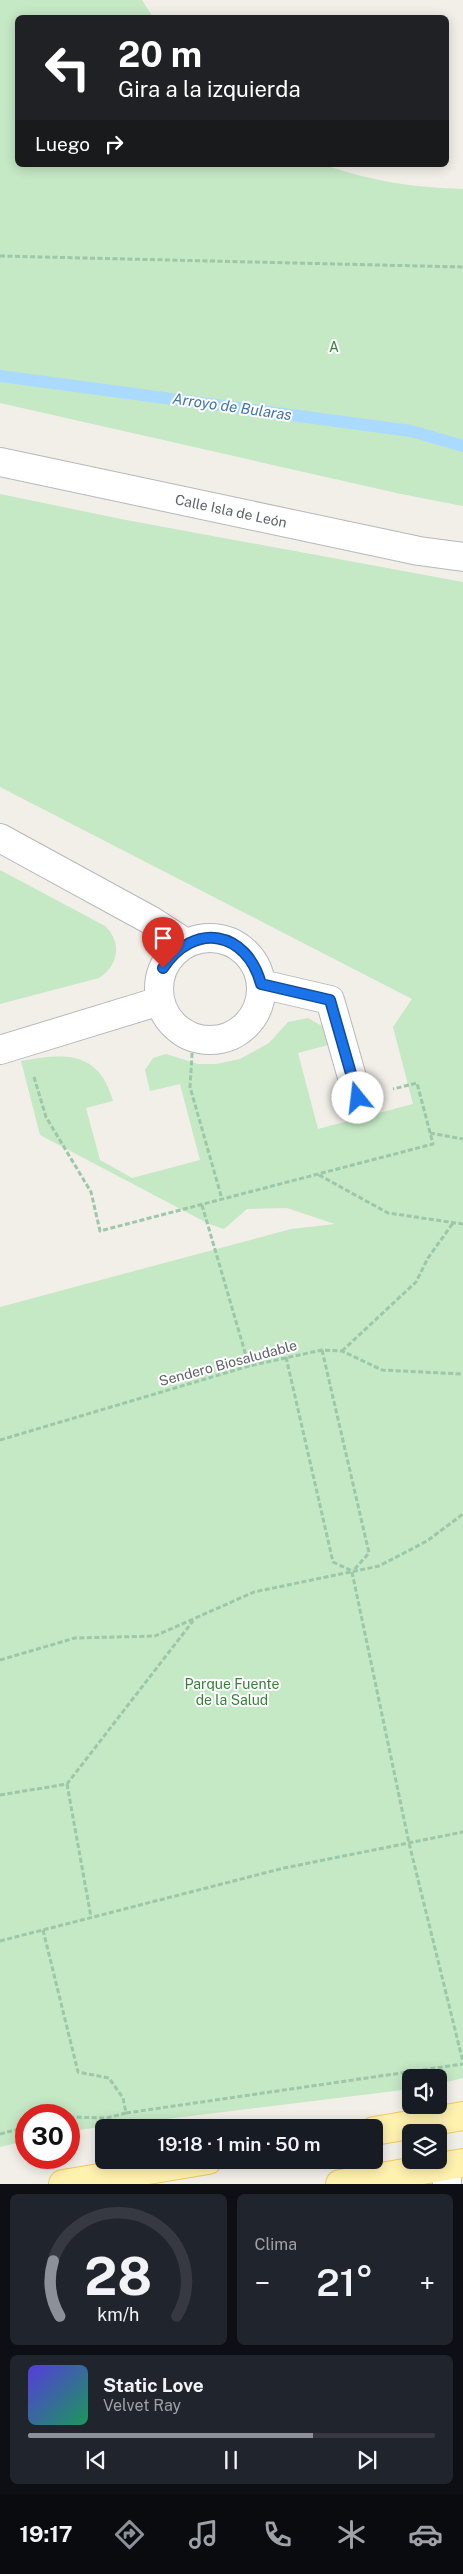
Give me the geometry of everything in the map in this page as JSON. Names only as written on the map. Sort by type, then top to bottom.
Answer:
[{"type":"main road","points":[[383,2129],[463,2116]]},
{"type":"main road","points":[[63,2184],[154,2169]]},
{"type":"main road","points":[[340,2184],[452,2171]]},
{"type":"street","name":"Calle Isla de León","points":[[0,462],[419,551],[463,557]]},
{"type":"street","points":[[0,838],[152,921],[186,943]]},
{"type":"street","points":[[202,938],[219,938],[234,944],[248,954],[257,968],[261,984],[260,1002],[253,1017],[242,1030],[227,1038],[219,1039],[193,1038],[178,1030],[166,1017],[160,1001],[158,984],[163,968],[172,953],[186,943],[202,938]]},
{"type":"street","points":[[261,984],[330,1000],[358,1098]]},
{"type":"street","points":[[12,1047],[160,1001]]},
{"type":"path","points":[[0,256],[463,267]]},
{"type":"path","points":[[193,1038],[190,1087],[222,1199]]},
{"type":"path","points":[[12,1047],[46,1117],[91,1192],[100,1231],[433,1144],[417,1083],[358,1098]]},
{"type":"path","points":[[430,1133],[463,1139]]},
{"type":"path","points":[[318,1174],[388,1214],[463,1224]]},
{"type":"path","points":[[202,1205],[249,1366]]},
{"type":"path","points":[[342,1351],[416,1282],[428,1258],[453,1223]]},
{"type":"path","points":[[322,1350],[369,1553],[352,1572]]},
{"type":"path","name":"Sendero Biosaludable","points":[[0,1440],[249,1366],[322,1350],[342,1351],[382,1370],[463,1374]]},
{"type":"path","points":[[286,1357],[333,1562],[352,1572]]},
{"type":"path","points":[[0,1660],[75,1638],[155,1636],[254,1592],[379,1566],[427,1542],[463,1514]]},
{"type":"path","points":[[80,2117],[107,2118],[126,2113],[463,2063],[408,1843],[352,1572]]},
{"type":"path","points":[[0,1795],[67,1784],[194,1620]]},
{"type":"path","points":[[67,1784],[91,1917]]},
{"type":"path","points":[[0,1941],[284,1868],[463,1832]]},
{"type":"path","points":[[43,1930],[78,2072],[110,2078],[123,2098],[126,2113]]},
{"type":"path","points":[[0,2134],[15,2130]]},
{"type":"green space","name":"A","points":[[0,0],[142,0],[152,15],[15,15],[15,167],[331,167],[393,183],[463,189],[463,506],[401,494],[0,403]]},
{"type":"green space","name":"Parque Fuente de la Salud","points":[[0,494],[126,520],[463,582],[463,2078],[447,2082],[447,2069],[402,2069],[402,2090],[167,2119],[95,2119],[95,2128],[80,2130],[80,2104],[15,2104],[15,2144],[0,2147],[0,1307],[291,1229],[335,1224],[287,1208],[247,1209],[224,1229],[209,1224],[40,1135],[21,1061],[37,1058],[65,1057],[78,1059],[89,1064],[99,1072],[107,1084],[113,1101],[86,1108],[100,1160],[132,1178],[200,1160],[180,1084],[150,1091],[145,1070],[153,1058],[166,1054],[198,1064],[216,1064],[240,1059],[269,1043],[288,1022],[308,1018],[322,1026],[328,1045],[298,1053],[318,1129],[413,1104],[393,1027],[412,999],[0,787]]},
{"type":"green space","points":[[0,870],[105,926],[114,939],[116,946],[114,960],[106,973],[99,978],[0,1004]]},
{"type":"waterway","name":"Arroyo de Bularas","points":[[0,376],[411,431],[463,446]]},
{"type":"route","points":[[163,968],[172,953],[186,943],[202,938],[219,938],[234,944],[248,954],[257,968],[261,984],[330,1000],[358,1098]]}]
